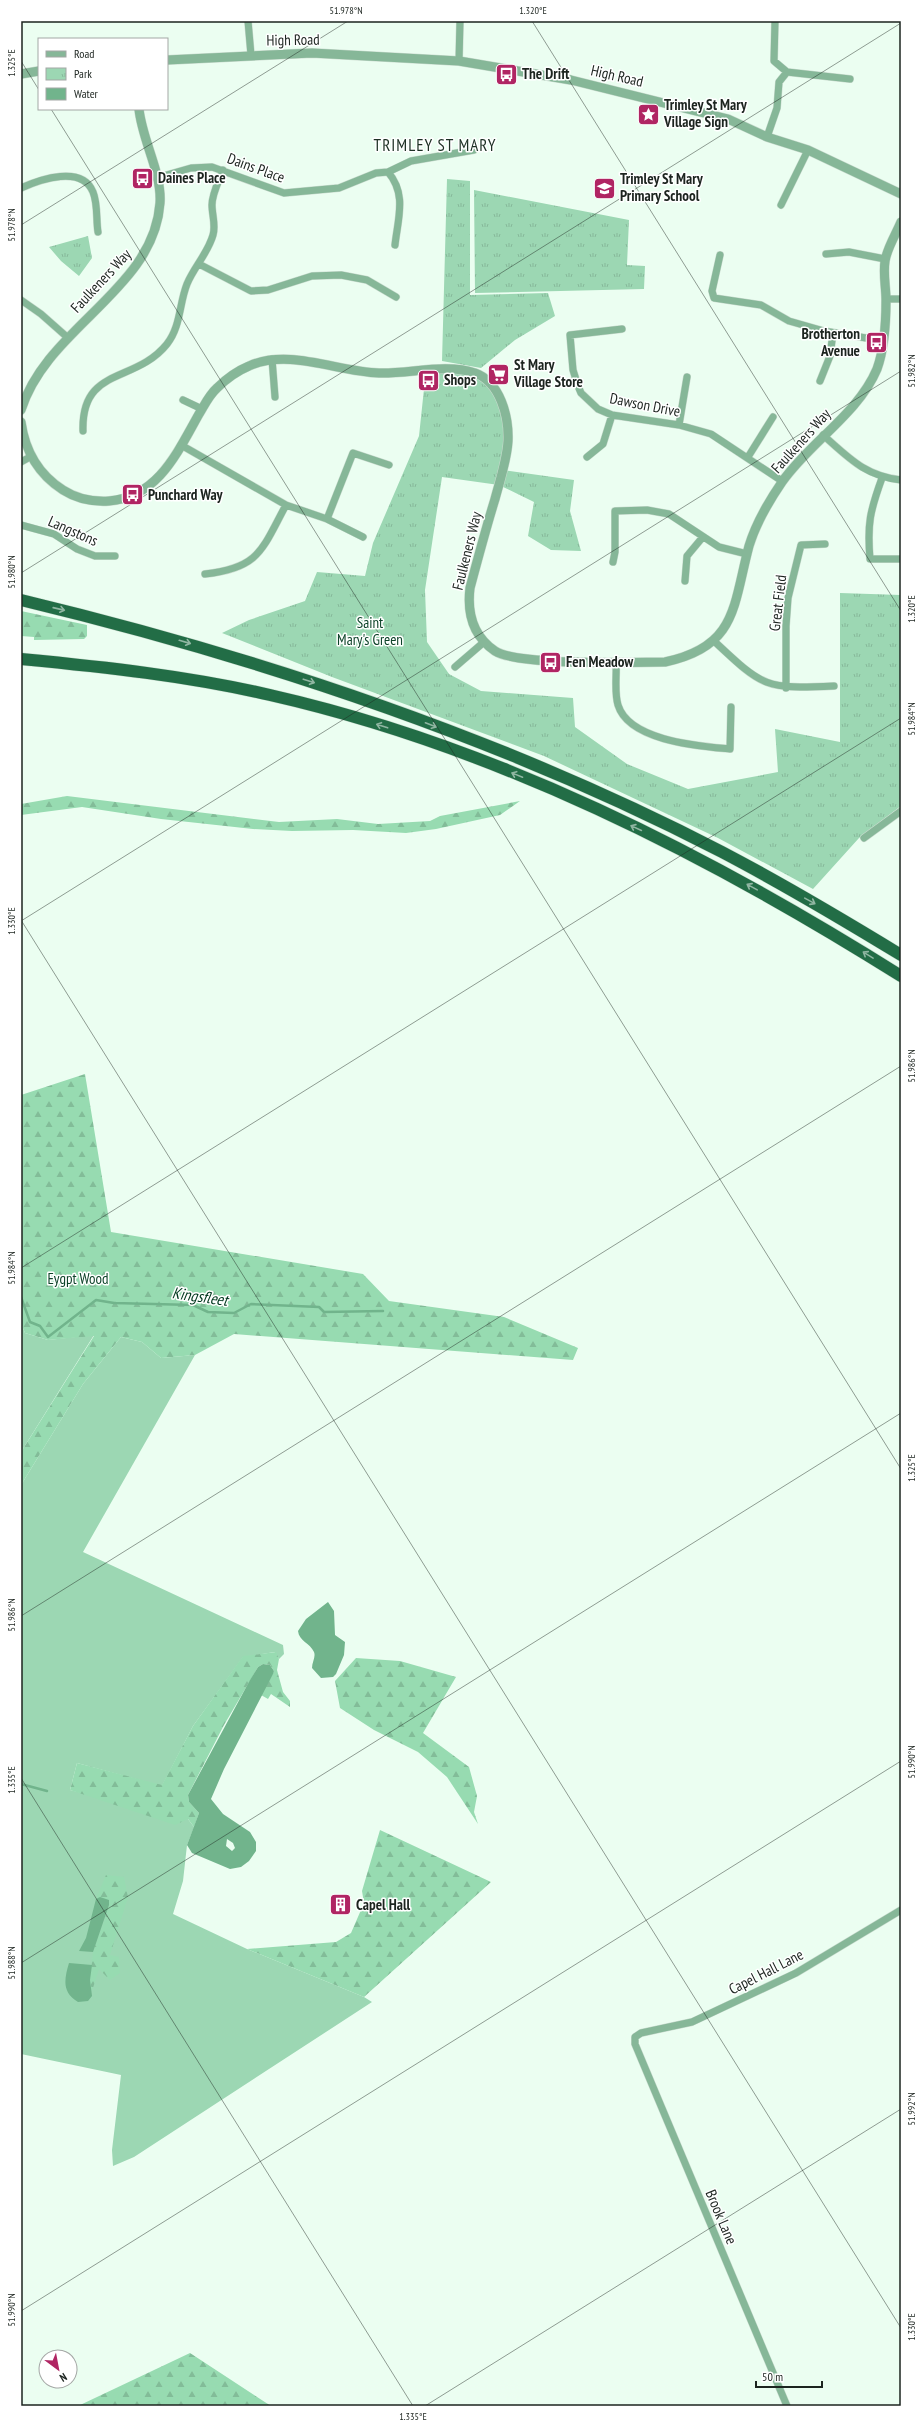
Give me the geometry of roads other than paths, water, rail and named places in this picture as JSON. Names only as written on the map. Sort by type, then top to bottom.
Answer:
[{"type":"highway","points":[[21,600],[224,653],[338,691],[451,732],[559,776],[645,814],[723,852],[827,910],[901,955]]},
{"type":"highway","points":[[21,660],[123,669],[216,683],[317,707],[383,726],[464,754],[553,790],[702,860],[786,905],[901,976]]},
{"type":"street","points":[[248,21],[251,55]]},
{"type":"street","points":[[459,61],[460,21]]},
{"type":"street","points":[[775,21],[774,61],[787,72],[850,79]]},
{"type":"street","name":"High Road","points":[[168,60],[312,53],[459,61],[571,80],[623,91],[728,119],[767,137],[808,150],[901,194]]},
{"type":"street","points":[[21,74],[38,71]]},
{"type":"street","points":[[767,137],[777,108],[779,82],[787,72]]},
{"type":"street","name":"Faulkeners Way","points":[[21,410],[27,391],[45,362],[67,337],[126,279],[141,260],[151,240],[159,215],[160,202],[156,178],[140,123],[139,110]]},
{"type":"street","name":"Dains Place","points":[[156,178],[202,167],[223,170],[284,193],[339,188],[376,173],[388,172],[411,162],[474,150]]},
{"type":"street","points":[[781,206],[808,150]]},
{"type":"street","points":[[83,430],[84,406],[87,398],[95,389],[105,381],[150,361],[168,343],[179,321],[188,283],[213,235],[212,203],[223,170]]},
{"type":"street","points":[[388,172],[397,182],[401,200],[395,245]]},
{"type":"street","points":[[21,188],[48,178],[74,176],[82,178],[92,190],[95,197],[98,232]]},
{"type":"street","name":"Faulkeners Way","points":[[21,422],[23,435],[30,457],[42,473],[73,497],[98,501],[123,499],[144,490],[162,475],[202,409],[216,389],[235,373],[252,365],[272,359],[379,373],[426,370],[466,371],[477,374],[491,385],[504,407],[507,420],[508,442],[502,470],[470,588],[468,606],[473,624],[484,642],[496,652],[525,660],[665,662],[676,660],[698,652],[714,641],[734,613],[748,554],[759,522],[782,481],[823,435],[865,392],[877,368],[884,341],[886,299],[884,282],[885,259],[901,222]]},
{"type":"street","points":[[826,254],[849,252],[885,259]]},
{"type":"street","points":[[720,255],[712,291],[714,298],[761,306],[789,321],[833,333],[884,341]]},
{"type":"street","points":[[198,264],[251,291],[268,290],[312,276],[341,275],[367,280],[396,297]]},
{"type":"street","points":[[886,299],[901,300]]},
{"type":"street","points":[[21,300],[41,314],[67,337]]},
{"type":"street","name":"Dawson Drive","points":[[622,329],[570,335],[573,370],[581,393],[598,409],[612,415],[679,425],[711,434],[782,481]]},
{"type":"street","points":[[820,381],[830,356],[833,333]]},
{"type":"street","points":[[272,359],[275,397]]},
{"type":"street","points":[[679,425],[687,377]]},
{"type":"street","points":[[183,400],[202,409]]},
{"type":"street","points":[[587,457],[603,444],[612,415]]},
{"type":"street","points":[[748,458],[773,417]]},
{"type":"street","points":[[823,435],[863,468],[882,478],[901,480]]},
{"type":"street","points":[[181,445],[286,505],[327,519],[363,537]]},
{"type":"street","points":[[327,519],[352,453],[389,464]]},
{"type":"street","points":[[21,462],[30,457]]},
{"type":"street","points":[[882,478],[870,512],[868,537],[870,559],[901,559]]},
{"type":"street","points":[[205,574],[227,572],[244,566],[258,554],[286,505]]},
{"type":"street","points":[[613,562],[615,552],[615,510],[647,510],[669,514],[702,538],[719,547],[748,554]]},
{"type":"street","name":"Langstons","points":[[21,525],[54,534],[77,549],[95,556],[115,556]]},
{"type":"street","points":[[685,581],[687,556],[702,538]]},
{"type":"street","name":"Great Field","points":[[786,688],[788,605],[800,545],[824,544]]},
{"type":"street","points":[[714,641],[759,681],[786,688],[834,686]]},
{"type":"street","points":[[455,668],[484,642]]},
{"type":"street","points":[[616,662],[618,705],[624,716],[645,732],[687,744],[730,749],[731,707]]},
{"type":"street","points":[[864,838],[901,811]]},
{"type":"street","name":"Capel Hall Lane","points":[[635,2037],[641,2033],[692,2022],[796,1973],[901,1910]]},
{"type":"street","name":"Brook Lane","points":[[635,2037],[638,2052],[788,2406]]},
{"type":"water","points":[[328,1602],[334,1611],[335,1635],[345,1642],[344,1655],[336,1674],[333,1677],[321,1678],[312,1668],[315,1656],[314,1652],[310,1646],[302,1640],[298,1631],[306,1619]]},
{"type":"water","points":[[263,1664],[270,1665],[274,1671],[224,1769],[211,1799],[223,1814],[250,1832],[256,1842],[256,1851],[249,1861],[241,1867],[230,1869],[192,1853],[187,1845],[199,1813],[189,1802],[188,1795],[258,1667]],"holes":[[[227,1839],[233,1843],[235,1848],[232,1851],[226,1846]]]},
{"type":"water","points":[[100,1897],[109,1900],[109,1905],[93,1952],[79,1951],[86,1938],[96,1899]]},
{"type":"water","points":[[69,1963],[92,1965],[90,1980],[92,1996],[88,2001],[78,2002],[69,1994],[67,1990],[65,1980]]},
{"type":"waterway","name":"Kingsfleet","points":[[21,1297],[30,1322],[40,1326],[48,1337],[96,1300],[114,1303],[193,1305],[208,1312],[234,1313],[251,1304],[319,1307],[324,1312],[383,1311]]},
{"type":"waterway","points":[[21,1784],[47,1791]]},
{"type":"place","name":"The Drift","points":[[506,74]]},
{"type":"place","name":"Trimley St Mary Village Sign","points":[[648,114]]},
{"type":"place","name":"Daines Place","points":[[142,178]]},
{"type":"place","name":"Trimley St Mary Primary School","points":[[604,188]]},
{"type":"place","name":"Brotherton Avenue","points":[[876,343]]},
{"type":"place","name":"St Mary Village Store","points":[[499,374]]},
{"type":"place","name":"Shops","points":[[429,380]]},
{"type":"place","name":"Punchard Way","points":[[132,495]]},
{"type":"place","name":"Fen Meadow","points":[[551,662]]},
{"type":"place","name":"Capel Hall","points":[[340,1905]]},
{"type":"district","name":"TRIMLEY ST MARY","points":[[435,145]]},
{"type":"park label","name":"Saint Mary's Green","points":[[370,632]]},
{"type":"park label","name":"Eygpt Wood","points":[[78,1279]]}]
